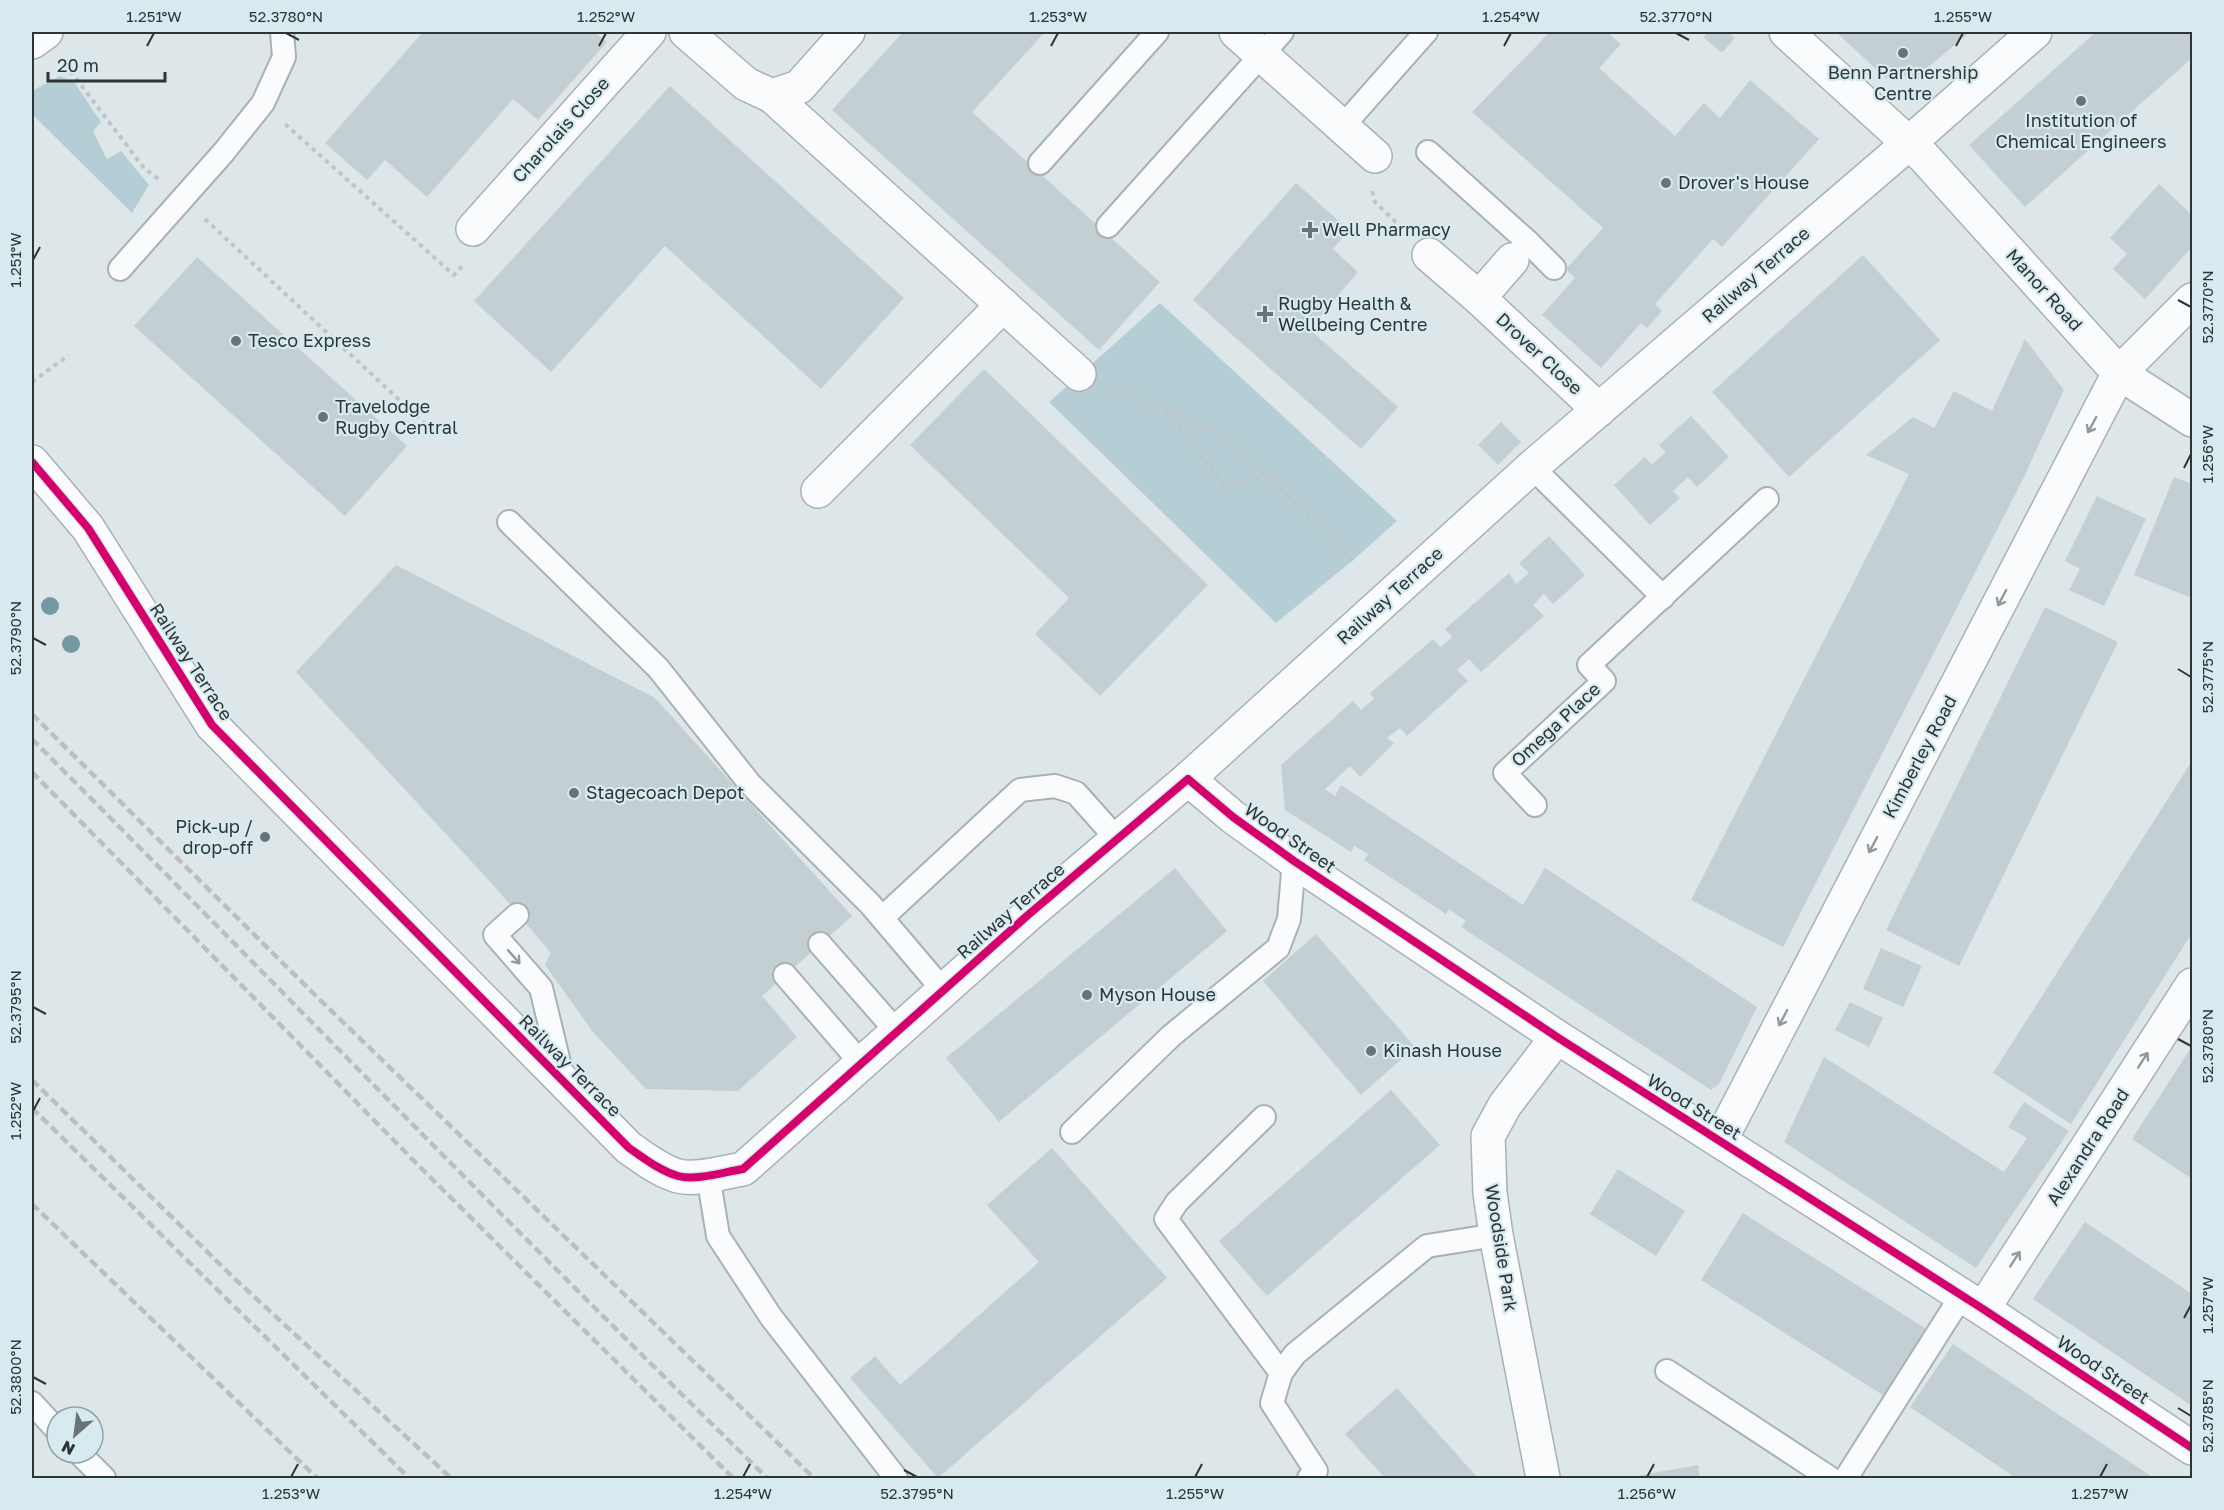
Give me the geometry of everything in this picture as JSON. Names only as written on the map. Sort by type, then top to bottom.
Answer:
[{"type":"street","name":"Charolais Close","points":[[473,229],[649,32]]},
{"type":"street","points":[[686,32],[746,84],[772,96],[1079,374]]},
{"type":"street","points":[[772,96],[799,87],[848,32]]},
{"type":"street","points":[[1236,32],[1272,43],[1358,141]]},
{"type":"street","name":"Manor Road","points":[[1786,32],[1924,157],[2119,373],[2193,420]]},
{"type":"street","name":"Railway Terrace","points":[[32,462],[88,528],[212,725],[629,1148],[658,1167],[679,1176],[708,1175],[743,1169],[943,990],[1188,779],[1532,467],[2035,32]]},
{"type":"street","points":[[1479,298],[1520,251]]},
{"type":"street","name":"Drover Close","points":[[1429,255],[1479,298],[1599,410]]},
{"type":"street","name":"Kimberley Road","points":[[1720,1141],[2119,373],[2193,300]]},
{"type":"street","points":[[818,491],[1003,305]]},
{"type":"street","name":"Wood Street","points":[[1188,779],[1233,817],[1294,861],[1557,1037],[1972,1302],[2193,1448]]},
{"type":"street","name":"Alexandra Road","points":[[1972,1302],[2193,985]]},
{"type":"street","name":"Woodside Park","points":[[1543,1479],[1496,1235],[1490,1193],[1488,1136],[1505,1105],[1557,1037]]},
{"type":"lane","points":[[120,268],[223,153],[262,103],[284,57],[282,32]]},
{"type":"lane","points":[[1040,163],[1157,32]]},
{"type":"lane","points":[[1358,141],[1426,32]]},
{"type":"lane","points":[[1108,226],[1272,43]]},
{"type":"lane","points":[[1428,152],[1520,251],[1554,268]]},
{"type":"lane","points":[[1532,467],[1663,597]]},
{"type":"lane","name":"Omega Place","points":[[1535,805],[1505,773],[1604,681],[1589,665],[1767,499]]},
{"type":"lane","points":[[509,522],[658,668],[750,784],[882,918],[943,990]]},
{"type":"lane","points":[[882,918],[1020,790],[1054,786],[1069,789],[1076,793],[1117,839]]},
{"type":"lane","points":[[1072,1132],[1171,1036],[1278,948],[1289,919],[1294,861]]},
{"type":"lane","points":[[517,915],[495,935],[541,988],[563,1080]]},
{"type":"lane","points":[[820,944],[897,1032]]},
{"type":"lane","points":[[786,975],[861,1063]]},
{"type":"lane","points":[[1264,1117],[1177,1202],[1166,1219],[1281,1373]]},
{"type":"lane","points":[[708,1175],[718,1236],[771,1317],[896,1479]]},
{"type":"lane","points":[[1309,1479],[1316,1471],[1272,1403],[1281,1373],[1295,1354],[1427,1246],[1496,1235]]},
{"type":"lane","points":[[1846,1479],[1972,1302]]},
{"type":"lane","points":[[1667,1371],[1830,1479]]},
{"type":"lane","points":[[32,1403],[45,1417]]},
{"type":"lane","points":[[91,1465],[104,1479]]},
{"type":"path","points":[[40,36],[144,168],[182,197],[424,423]]},
{"type":"path","points":[[262,103],[454,275],[474,254],[473,229]]},
{"type":"path","points":[[1358,141],[1375,202],[1429,255]]},
{"type":"path","points":[[32,382],[69,355]]},
{"type":"path","points":[[1079,374],[1219,432],[1340,545],[1352,561]]},
{"type":"path","points":[[1166,410],[1224,486],[1266,476]]},
{"type":"shaded area","points":[[60,76],[74,82],[101,122],[93,131],[107,159],[121,151],[149,185],[132,213],[32,114],[32,91]]},
{"type":"shaded area","points":[[1160,303],[1397,521],[1276,623],[1049,402]]},
{"type":"building","points":[[423,32],[594,32],[607,42],[538,120],[513,99],[427,197],[385,160],[367,180],[325,143]]},
{"type":"building","points":[[903,32],[1045,32],[972,112],[1160,282],[1099,350],[832,110]]},
{"type":"building","name":"Drover's House","points":[[1550,32],[1607,32],[1621,44],[1599,68],[1675,136],[1704,103],[1720,118],[1750,80],[1819,139],[1722,247],[1713,239],[1655,304],[1662,311],[1647,328],[1641,323],[1601,368],[1542,315],[1575,278],[1566,269],[1603,228],[1472,112]]},
{"type":"building","points":[[1708,32],[1728,32],[1735,38],[1722,53],[1703,37]]},
{"type":"building","points":[[1836,32],[1970,32],[1920,74],[1886,78]]},
{"type":"building","name":"Institution of Chemical Engineers","points":[[2096,32],[2192,32],[2192,58],[2025,207],[1969,145]]},
{"type":"building","points":[[670,86],[904,298],[821,389],[665,246],[551,372],[474,301]]},
{"type":"building","name":"Rugby Health & Wellbeing Centre","points":[[1296,183],[1349,230],[1333,249],[1358,272],[1309,329],[1398,407],[1361,449],[1193,300]]},
{"type":"building","points":[[2159,184],[2192,215],[2192,247],[2145,299],[2113,269],[2127,254],[2110,238]]},
{"type":"building","points":[[1863,255],[1940,340],[1789,477],[1712,392]]},
{"type":"building","points":[[197,257],[407,446],[345,516],[134,326]]},
{"type":"building","points":[[2025,339],[2064,390],[2024,477],[1783,947],[1691,900],[1909,474],[1866,455],[1913,417],[1934,428],[1954,391],[1992,411]]},
{"type":"building","points":[[984,369],[1208,585],[1100,696],[1035,634],[1069,598],[910,445]]},
{"type":"building","points":[[1691,416],[1729,457],[1697,487],[1688,477],[1673,491],[1680,498],[1650,525],[1614,485],[1645,457],[1652,465],[1666,452],[1659,445]]},
{"type":"building","points":[[1501,422],[1521,442],[1498,465],[1478,445]]},
{"type":"building","points":[[2174,477],[2192,484],[2192,598],[2134,575]]},
{"type":"building","points":[[2097,496],[2146,519],[2104,606],[2069,590],[2080,569],[2065,561]]},
{"type":"building","points":[[1549,536],[1585,575],[1553,604],[1544,594],[1533,605],[1544,616],[1481,672],[1469,659],[1457,670],[1468,681],[1407,736],[1400,728],[1387,738],[1394,743],[1360,777],[1350,766],[1325,789],[1335,796],[1341,785],[1523,905],[1545,868],[1757,1007],[1719,1084],[1711,1090],[1461,927],[1466,921],[1449,909],[1446,914],[1364,860],[1368,854],[1354,846],[1351,852],[1285,810],[1281,765],[1353,701],[1361,710],[1374,699],[1370,693],[1433,639],[1441,647],[1452,637],[1445,629],[1509,573],[1516,584],[1529,573],[1519,563]]},
{"type":"building","name":"Stagecoach Depot","points":[[396,565],[655,698],[852,916],[762,996],[797,1037],[738,1091],[646,1089],[593,1032],[545,965],[551,953],[495,887],[296,672]]},
{"type":"building","points":[[2045,607],[2118,642],[1959,966],[1886,930]]},
{"type":"building","points":[[2192,761],[2192,933],[2071,1124],[1993,1073]]},
{"type":"building","name":"Myson House","points":[[1175,868],[1227,931],[999,1122],[946,1058]]},
{"type":"building","points":[[1316,934],[1415,1047],[1361,1095],[1263,981]]},
{"type":"building","points":[[1881,948],[1922,966],[1903,1007],[1863,989]]},
{"type":"building","points":[[1850,1002],[1883,1018],[1869,1047],[1835,1030]]},
{"type":"building","points":[[2192,1046],[2192,1179],[2132,1139]]},
{"type":"building","points":[[1824,1057],[2004,1172],[2027,1138],[2008,1127],[2024,1102],[2069,1131],[1976,1268],[1784,1142]]},
{"type":"building","points":[[1391,1090],[1440,1145],[1267,1296],[1219,1241]]},
{"type":"building","points":[[1052,1148],[1167,1278],[938,1478],[850,1378],[875,1356],[900,1385],[1039,1262],[987,1205]]},
{"type":"building","points":[[1618,1169],[1685,1211],[1656,1256],[1590,1214]]},
{"type":"building","points":[[1743,1213],[1928,1330],[1886,1397],[1701,1280]]},
{"type":"building","points":[[2085,1222],[2192,1294],[2192,1406],[2033,1299]]},
{"type":"building","points":[[1953,1344],[2154,1478],[2016,1478],[1910,1407]]},
{"type":"building","points":[[1397,1388],[1478,1478],[1385,1478],[1345,1434]]},
{"type":"building","points":[[1698,1465],[1700,1478],[1631,1478],[1631,1477]]},
{"type":"railway","points":[[32,714],[314,994],[814,1478]]},
{"type":"railway","points":[[32,739],[767,1478]]},
{"type":"railway","points":[[32,772],[420,1167],[733,1478]]},
{"type":"railway","points":[[32,1080],[236,1280],[451,1478]]},
{"type":"railway","points":[[32,1108],[409,1478]]},
{"type":"railway","points":[[32,1204],[317,1478]]},
{"type":"cycle path","points":[[32,462],[88,528],[212,725],[629,1148],[665,1171],[678,1176],[693,1177],[743,1169],[1028,915],[1188,779],[1233,817],[1294,861],[1557,1037],[1983,1309],[2192,1448]]},
{"type":"place","name":"Benn Partnership Centre","points":[[1903,53]]},
{"type":"place","name":"Institution of Chemical Engineers","points":[[2081,101]]},
{"type":"place","name":"Drover's House","points":[[1666,183]]},
{"type":"place","name":"Well Pharmacy","points":[[1310,230]]},
{"type":"place","name":"Rugby Health & Wellbeing Centre","points":[[1265,314]]},
{"type":"place","name":"Tesco Express","points":[[236,341]]},
{"type":"place","name":"Travelodge Rugby Central","points":[[323,417]]},
{"type":"place","name":"Stagecoach Depot","points":[[574,793]]},
{"type":"place","name":"Pick-up / drop-off","points":[[265,837]]},
{"type":"place","name":"Myson House","points":[[1087,995]]},
{"type":"place","name":"Kinash House","points":[[1371,1051]]}]
